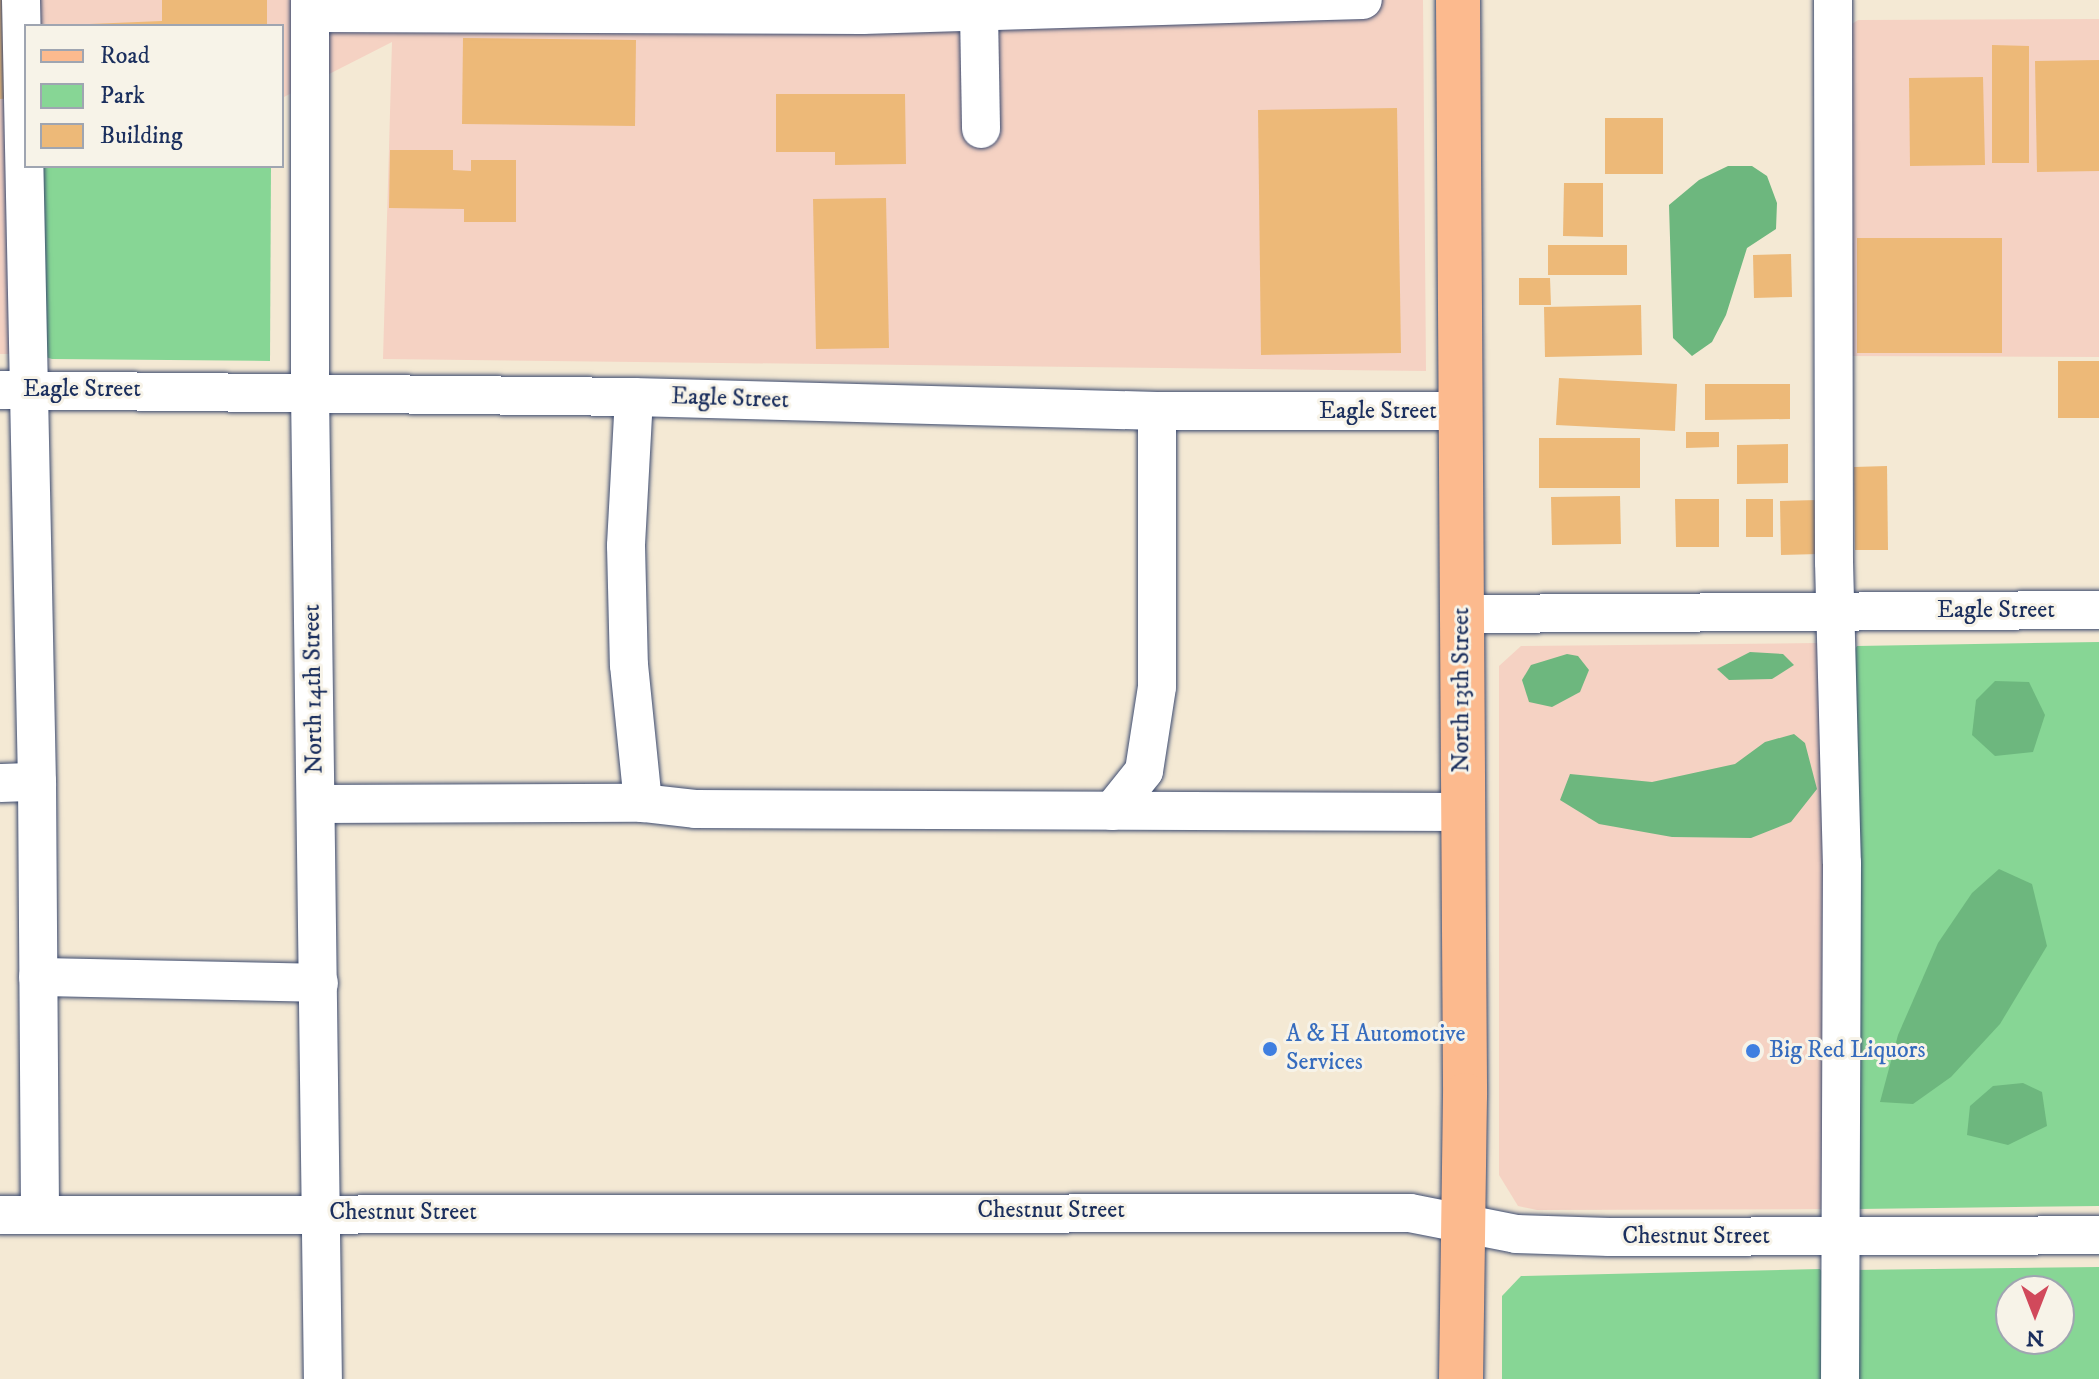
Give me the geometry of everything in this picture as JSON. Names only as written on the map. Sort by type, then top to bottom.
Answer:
[{"type":"main road","name":"North 13th Street","points":[[1458,0],[1463,812],[1461,1379]]},
{"type":"street","points":[[21,0],[24,79]]},
{"type":"street","points":[[310,7],[979,12],[1363,0]]},
{"type":"street","points":[[1833,0],[1836,612],[1842,863],[1840,1379]]},
{"type":"street","name":"North 14th Street","points":[[310,7],[295,105],[310,392],[323,1379]]},
{"type":"street","points":[[979,12],[981,129]]},
{"type":"street","points":[[24,134],[15,390],[37,782],[40,1215]]},
{"type":"street","name":"Eagle Street","points":[[15,390],[634,397],[1157,411],[1460,411]]},
{"type":"street","points":[[634,397],[626,546],[629,665],[643,803]]},
{"type":"street","points":[[1112,811],[1144,771],[1157,687],[1157,411]]},
{"type":"street","name":"Eagle Street","points":[[1462,614],[2099,610]]},
{"type":"street","points":[[0,783],[37,782]]},
{"type":"street","points":[[316,804],[643,803],[695,809],[1463,812]]},
{"type":"street","points":[[38,977],[319,983]]},
{"type":"street","name":"Chestnut Street","points":[[0,1215],[1379,1213],[1547,1235],[2099,1235]]},
{"type":"shaded area","points":[[0,0],[1423,0],[1426,371],[383,359],[392,42],[284,97],[284,24],[24,24],[13,354],[0,354]]},
{"type":"shaded area","points":[[2099,19],[2099,357],[1846,356],[1848,33],[1852,24],[1858,20]]},
{"type":"shaded area","points":[[1817,643],[1827,651],[1823,1209],[1537,1210],[1518,1206],[1499,1175],[1499,666],[1521,646]]},
{"type":"green space","points":[[1728,166],[1752,166],[1767,176],[1777,203],[1776,229],[1747,248],[1726,315],[1712,342],[1692,356],[1673,338],[1669,205],[1699,180]]},
{"type":"green space","points":[[34,168],[271,168],[270,361],[52,359],[39,355]]},
{"type":"green space","points":[[2099,642],[2099,1206],[1858,1209],[1850,656],[1857,646]]},
{"type":"green space","points":[[1750,652],[1783,654],[1794,665],[1772,679],[1729,680],[1717,669]]},
{"type":"green space","points":[[1567,654],[1578,656],[1589,670],[1580,692],[1552,707],[1529,702],[1522,680],[1531,665]]},
{"type":"green space","points":[[1995,681],[2029,682],[2045,715],[2033,752],[1995,756],[1972,735],[1976,700]]},
{"type":"green space","points":[[1794,734],[1805,743],[1817,789],[1791,822],[1751,838],[1672,837],[1599,824],[1560,800],[1570,774],[1652,782],[1735,764],[1765,742]]},
{"type":"green space","points":[[1999,869],[2032,884],[2047,946],[2000,1024],[1951,1077],[1913,1104],[1880,1102],[1898,1035],[1938,943],[1972,893]]},
{"type":"green space","points":[[2023,1083],[2042,1092],[2047,1126],[2008,1145],[1967,1135],[1970,1106],[1993,1086]]},
{"type":"green space","points":[[2099,1267],[2099,1379],[1846,1379],[1853,1270]]},
{"type":"green space","points":[[1820,1269],[1827,1278],[1833,1379],[1502,1379],[1502,1296],[1521,1276]]},
{"type":"building","points":[[0,0],[15,0],[17,98],[0,99]]},
{"type":"building","points":[[162,0],[267,0],[267,24],[89,24],[162,21]]},
{"type":"building","points":[[463,38],[636,40],[635,126],[462,124]]},
{"type":"building","points":[[1992,45],[2029,46],[2029,163],[1992,163]]},
{"type":"building","points":[[2099,60],[2099,171],[2037,172],[2035,61]]},
{"type":"building","points":[[1983,77],[1985,165],[1910,166],[1909,78]]},
{"type":"building","points":[[776,94],[905,94],[906,164],[835,165],[835,152],[776,152]]},
{"type":"building","points":[[1397,108],[1401,353],[1261,355],[1258,110]]},
{"type":"building","points":[[1605,118],[1663,118],[1663,174],[1605,174]]},
{"type":"building","points":[[390,150],[453,150],[453,170],[471,171],[471,160],[516,160],[516,222],[464,222],[464,209],[389,208]]},
{"type":"building","points":[[1564,183],[1603,183],[1603,237],[1563,236]]},
{"type":"building","points":[[886,198],[889,348],[816,349],[813,199]]},
{"type":"building","points":[[1857,238],[2002,238],[2002,353],[1857,353]]},
{"type":"building","points":[[1548,245],[1627,245],[1627,275],[1548,275]]},
{"type":"building","points":[[1791,254],[1792,297],[1754,298],[1753,255]]},
{"type":"building","points":[[1519,278],[1550,278],[1551,305],[1519,305]]},
{"type":"building","points":[[1641,305],[1642,355],[1545,357],[1544,307]]},
{"type":"building","points":[[2058,361],[2099,361],[2099,418],[2058,418]]},
{"type":"building","points":[[1559,378],[1677,384],[1675,431],[1556,425]]},
{"type":"building","points":[[1705,384],[1790,384],[1790,419],[1705,420]]},
{"type":"building","points":[[1686,432],[1719,432],[1719,447],[1686,448]]},
{"type":"building","points":[[1539,438],[1640,438],[1640,488],[1539,488]]},
{"type":"building","points":[[1788,444],[1788,483],[1737,484],[1737,445]]},
{"type":"building","points":[[1887,466],[1888,550],[1855,550],[1854,467]]},
{"type":"building","points":[[1620,496],[1621,544],[1552,545],[1551,497]]},
{"type":"building","points":[[1675,499],[1719,499],[1719,547],[1676,547]]},
{"type":"building","points":[[1746,499],[1773,499],[1773,537],[1746,537]]},
{"type":"building","points":[[1817,500],[1819,554],[1781,555],[1780,501]]},
{"type":"place","name":"A & H Automotive Services","points":[[1270,1049]]},
{"type":"place","name":"Big Red Liquors","points":[[1753,1051]]}]
